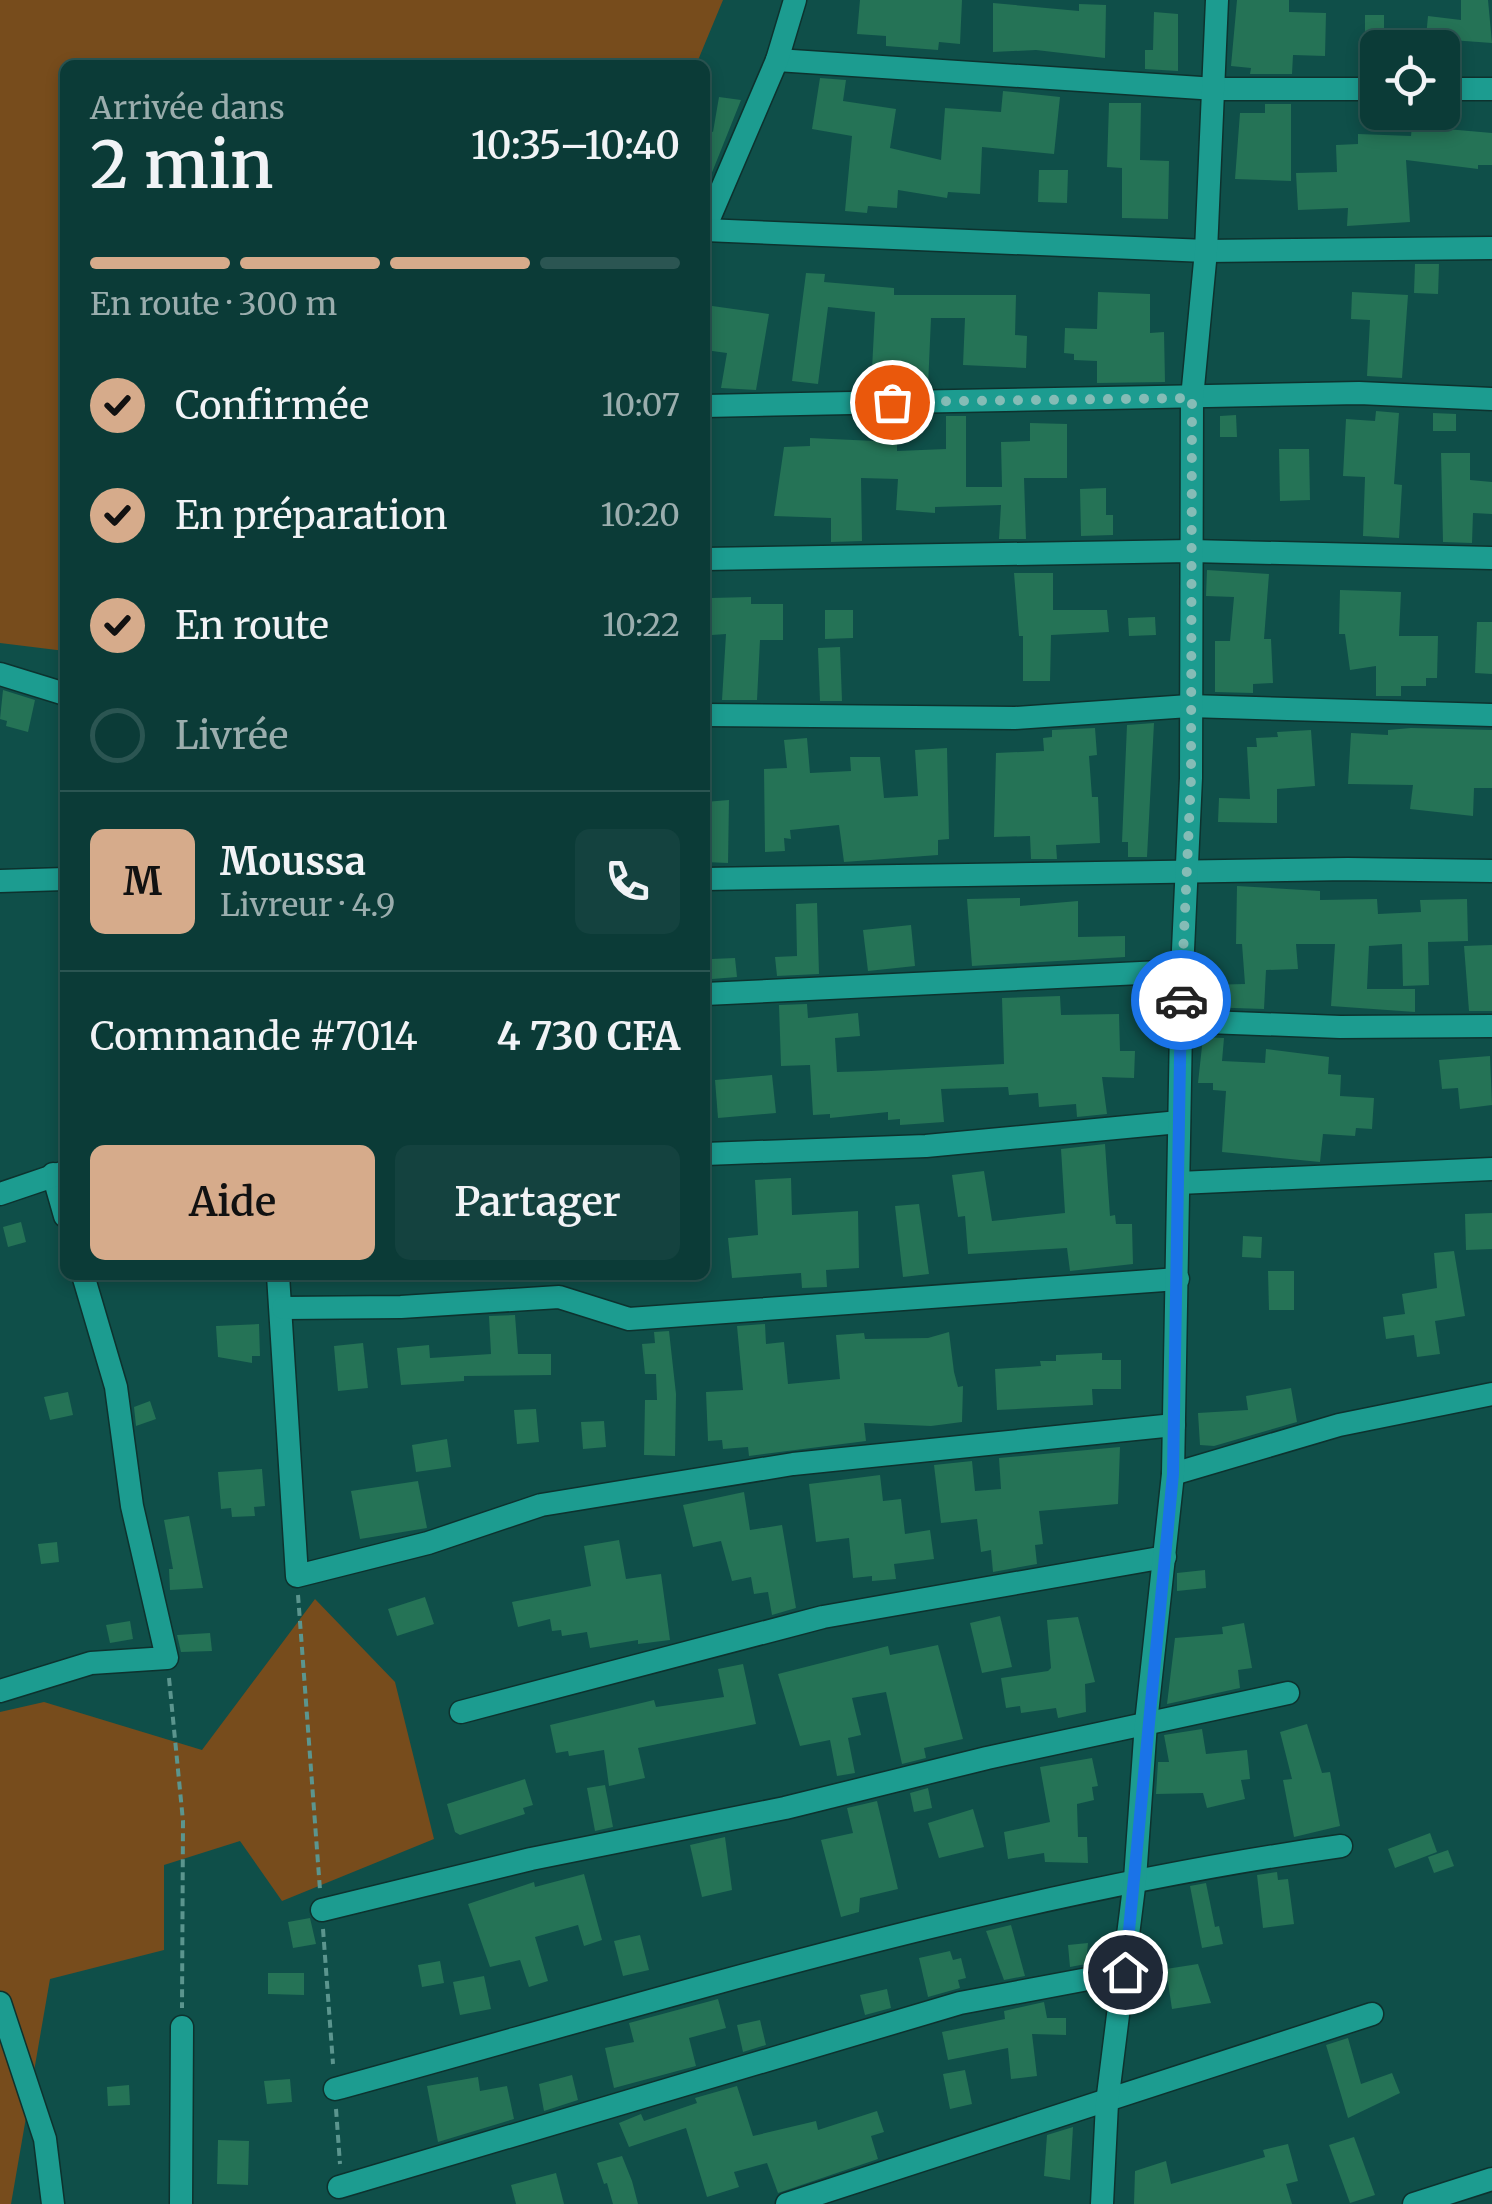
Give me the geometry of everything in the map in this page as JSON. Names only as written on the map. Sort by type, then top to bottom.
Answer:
[{"type":"street","points":[[710,217],[777,60],[794,0]]},
{"type":"street","points":[[1102,2204],[1106,2103],[1125,1972],[1173,1474],[1184,873],[1191,778],[1192,398],[1206,252],[1218,0]]},
{"type":"street","points":[[777,60],[1216,90],[1360,90]]},
{"type":"street","points":[[1460,89],[1492,89]]},
{"type":"street","points":[[710,229],[1206,252],[1492,248]]},
{"type":"street","points":[[710,406],[1359,393],[1492,399]]},
{"type":"street","points":[[710,559],[1191,551],[1492,558]]},
{"type":"street","points":[[0,674],[60,692]]},
{"type":"street","points":[[710,715],[1015,718],[1189,706],[1492,716]]},
{"type":"street","points":[[710,879],[1348,868],[1492,871]]},
{"type":"street","points":[[0,881],[60,879]]},
{"type":"street","points":[[710,994],[1182,971]]},
{"type":"street","points":[[1181,1021],[1340,1028],[1492,1026]]},
{"type":"street","points":[[710,1154],[926,1146],[1180,1122]]},
{"type":"street","points":[[1179,1184],[1492,1170]]},
{"type":"street","points":[[0,1194],[59,1173]]},
{"type":"street","points":[[283,1308],[401,1307],[559,1297],[629,1319],[1178,1279]]},
{"type":"street","points":[[0,1691],[91,1664],[167,1658],[132,1506],[116,1386],[84,1280]]},
{"type":"street","points":[[279,1280],[297,1576],[428,1543],[542,1505],[793,1464],[1174,1425]]},
{"type":"street","points":[[1173,1474],[1339,1425],[1492,1394]]},
{"type":"street","points":[[460,1712],[823,1617],[1165,1557]]},
{"type":"street","points":[[322,1910],[531,1859],[785,1808],[1288,1693]]},
{"type":"street","points":[[335,2089],[722,1982],[1135,1878],[1341,1846]]},
{"type":"street","points":[[339,2188],[960,2004],[1125,1972]]},
{"type":"street","points":[[0,2003],[45,2139],[53,2204]]},
{"type":"street","points":[[787,2204],[889,2167],[1106,2103],[1372,2014]]},
{"type":"street","points":[[181,2204],[182,2027]]},
{"type":"street","points":[[1414,2204],[1456,2196],[1492,2179]]},
{"type":"path","points":[[167,1658],[182,1821],[182,2027]]},
{"type":"shaded area","points":[[0,0],[723,0],[698,60],[60,60],[60,650],[0,643]]},
{"type":"shaded area","points":[[315,1599],[395,1682],[434,1839],[282,1901],[240,1841],[164,1865],[164,1950],[50,1979],[11,2204],[0,2204],[0,1712],[44,1702],[202,1750]]},
{"type":"building","points":[[860,0],[962,0],[960,44],[939,42],[938,50],[886,46],[886,36],[857,34]]},
{"type":"building","points":[[1237,0],[1289,0],[1289,12],[1326,13],[1325,56],[1293,55],[1292,74],[1250,74],[1251,68],[1231,66]]},
{"type":"building","points":[[1461,0],[1488,0],[1492,43],[1460,41],[1460,30],[1427,30],[1428,16],[1461,20]]},
{"type":"building","points":[[993,3],[1079,11],[1079,4],[1106,5],[1105,58],[1036,50],[993,52]]},
{"type":"building","points":[[1154,12],[1178,14],[1178,71],[1145,69],[1145,50],[1153,50]]},
{"type":"building","points":[[1365,15],[1384,15],[1384,30],[1365,30]]},
{"type":"building","points":[[820,78],[846,80],[843,101],[896,109],[890,148],[941,160],[945,108],[1001,112],[1003,91],[1060,97],[1054,154],[982,147],[980,194],[948,192],[947,198],[898,190],[897,208],[868,206],[867,213],[845,211],[852,136],[812,129]]},
{"type":"building","points":[[719,97],[741,100],[710,178],[710,131],[713,132]]},
{"type":"building","points":[[1109,103],[1141,103],[1140,160],[1169,161],[1168,219],[1122,218],[1122,168],[1107,167]]},
{"type":"building","points":[[1265,104],[1291,104],[1291,181],[1235,179],[1240,113],[1265,113]]},
{"type":"building","points":[[1412,130],[1492,133],[1492,165],[1478,165],[1478,169],[1406,160],[1410,222],[1347,226],[1348,208],[1298,210],[1296,173],[1337,172],[1336,145],[1358,144],[1358,134],[1411,136]]},
{"type":"building","points":[[1039,170],[1068,170],[1067,203],[1038,202]]},
{"type":"building","points":[[1415,264],[1439,264],[1438,294],[1414,293]]},
{"type":"building","points":[[806,273],[825,274],[824,282],[894,288],[894,295],[1016,295],[1015,335],[1027,336],[1026,368],[963,365],[965,318],[931,318],[928,387],[871,388],[875,312],[828,307],[818,384],[792,381]]},
{"type":"building","points":[[1098,292],[1150,294],[1150,333],[1164,332],[1165,382],[1097,383],[1097,361],[1074,360],[1074,354],[1064,353],[1065,328],[1097,329]]},
{"type":"building","points":[[1352,292],[1408,295],[1402,378],[1367,376],[1370,320],[1351,319]]},
{"type":"building","points":[[710,306],[769,314],[756,390],[721,388],[727,353],[710,351]]},
{"type":"building","points":[[1376,411],[1399,413],[1394,484],[1402,485],[1399,538],[1363,536],[1365,477],[1343,476],[1346,419],[1375,421]]},
{"type":"building","points":[[1433,413],[1456,414],[1456,431],[1433,431]]},
{"type":"building","points":[[1236,415],[1237,437],[1220,437],[1220,416]]},
{"type":"building","points":[[946,416],[966,416],[966,487],[1002,487],[1001,442],[1030,441],[1030,423],[1067,424],[1067,478],[1024,478],[1026,539],[999,539],[1001,505],[935,507],[935,513],[896,510],[898,479],[861,478],[862,541],[831,542],[831,518],[774,516],[784,447],[810,446],[810,438],[897,442],[897,451],[946,449]]},
{"type":"building","points":[[1279,449],[1309,449],[1310,500],[1280,501]]},
{"type":"building","points":[[1441,453],[1470,453],[1470,480],[1492,482],[1492,514],[1473,513],[1472,543],[1443,542]]},
{"type":"building","points":[[1106,488],[1106,515],[1113,515],[1113,535],[1081,536],[1080,489]]},
{"type":"building","points":[[1207,570],[1269,574],[1264,639],[1271,639],[1273,683],[1253,684],[1253,693],[1215,692],[1215,641],[1230,641],[1234,597],[1206,596]]},
{"type":"building","points":[[1014,573],[1053,573],[1053,610],[1107,610],[1109,632],[1051,635],[1050,681],[1023,681],[1023,636],[1019,636]]},
{"type":"building","points":[[1340,590],[1401,592],[1399,636],[1438,636],[1437,678],[1426,678],[1426,686],[1401,686],[1401,696],[1376,696],[1376,666],[1350,670],[1345,634],[1339,634]]},
{"type":"building","points":[[751,597],[751,604],[783,604],[783,640],[760,640],[757,700],[722,700],[726,634],[712,635],[711,598]]},
{"type":"building","points":[[825,610],[853,610],[853,638],[825,639]]},
{"type":"building","points":[[1155,617],[1156,635],[1129,636],[1128,618]]},
{"type":"building","points":[[1477,622],[1492,622],[1492,674],[1475,673]]},
{"type":"building","points":[[840,647],[842,701],[820,701],[818,648]]},
{"type":"building","points":[[3,690],[35,700],[28,732],[6,726],[7,721],[0,719]]},
{"type":"building","points":[[1154,723],[1147,857],[1128,857],[1128,842],[1122,842],[1127,725]]},
{"type":"building","points":[[1095,728],[1097,755],[1089,756],[1092,797],[1098,797],[1100,843],[1056,845],[1057,859],[1031,859],[1030,836],[994,837],[996,753],[1044,751],[1043,738],[1052,737],[1052,730]]},
{"type":"building","points":[[1311,730],[1315,786],[1277,789],[1277,823],[1218,822],[1219,798],[1250,799],[1247,747],[1257,747],[1256,738]]},
{"type":"building","points":[[1388,730],[1492,730],[1492,788],[1474,788],[1473,816],[1410,809],[1413,785],[1348,784],[1351,733],[1388,735]]},
{"type":"building","points":[[807,738],[810,773],[851,771],[850,757],[880,757],[884,798],[918,796],[915,750],[947,748],[949,839],[938,840],[938,855],[844,862],[839,825],[790,830],[791,839],[784,838],[785,851],[765,852],[764,769],[787,768],[784,740]]},
{"type":"building","points":[[729,800],[728,863],[710,862],[710,802]]},
{"type":"building","points":[[1237,886],[1320,891],[1320,900],[1377,899],[1378,914],[1421,912],[1420,900],[1467,899],[1468,941],[1428,942],[1429,985],[1403,986],[1402,944],[1369,946],[1367,989],[1415,989],[1415,1012],[1331,1006],[1335,944],[1296,944],[1298,969],[1266,970],[1264,1009],[1205,1007],[1206,985],[1245,984],[1242,944],[1236,944]]},
{"type":"building","points":[[1020,898],[1020,906],[1078,901],[1078,937],[1125,936],[1125,957],[972,966],[967,899]]},
{"type":"building","points":[[817,903],[819,974],[777,976],[775,957],[797,956],[796,904]]},
{"type":"building","points":[[911,925],[915,966],[868,971],[863,930]]},
{"type":"building","points":[[1492,945],[1492,1011],[1469,1011],[1464,946]]},
{"type":"building","points":[[735,958],[737,977],[712,979],[711,959]]},
{"type":"building","points":[[1060,996],[1061,1015],[1119,1014],[1120,1051],[1135,1051],[1134,1078],[1102,1077],[1107,1114],[1077,1117],[1076,1104],[1039,1107],[1038,1093],[1009,1095],[1008,1087],[941,1089],[944,1122],[900,1125],[900,1119],[888,1120],[888,1112],[830,1118],[830,1114],[813,1115],[810,1065],[781,1066],[779,1005],[807,1004],[808,1018],[858,1013],[860,1036],[835,1038],[837,1072],[871,1071],[1004,1064],[1002,998]]},
{"type":"building","points":[[1203,1037],[1224,1038],[1222,1061],[1265,1063],[1266,1049],[1329,1057],[1328,1074],[1341,1075],[1340,1096],[1374,1098],[1372,1129],[1356,1128],[1355,1136],[1323,1134],[1320,1162],[1222,1152],[1226,1091],[1213,1090],[1213,1083],[1198,1083]]},
{"type":"building","points":[[1490,1056],[1492,1105],[1460,1109],[1458,1088],[1442,1089],[1439,1060]]},
{"type":"building","points":[[772,1075],[776,1113],[718,1118],[715,1080]]},
{"type":"building","points":[[1105,1144],[1110,1216],[1115,1215],[1116,1224],[1132,1224],[1133,1264],[1070,1271],[1067,1248],[968,1254],[965,1216],[958,1217],[952,1175],[984,1171],[992,1221],[1065,1213],[1061,1149]]},
{"type":"building","points":[[791,1178],[792,1215],[858,1211],[859,1268],[826,1270],[827,1287],[802,1288],[801,1273],[732,1278],[728,1238],[758,1235],[755,1180]]},
{"type":"building","points":[[919,1204],[929,1274],[903,1277],[895,1206]]},
{"type":"building","points":[[1492,1213],[1492,1249],[1466,1250],[1465,1214]]},
{"type":"building","points":[[21,1222],[26,1242],[8,1247],[3,1227]]},
{"type":"building","points":[[1243,1236],[1262,1237],[1261,1258],[1242,1257]]},
{"type":"building","points":[[1454,1251],[1465,1316],[1435,1321],[1440,1354],[1417,1357],[1414,1335],[1386,1339],[1383,1317],[1405,1314],[1402,1294],[1437,1288],[1434,1253]]},
{"type":"building","points":[[1268,1271],[1294,1271],[1294,1310],[1269,1310]]},
{"type":"building","points":[[515,1315],[518,1354],[551,1354],[551,1375],[464,1376],[464,1381],[401,1385],[397,1348],[429,1345],[430,1358],[491,1354],[489,1316]]},
{"type":"building","points":[[259,1324],[260,1356],[252,1356],[252,1363],[218,1357],[216,1326]]},
{"type":"building","points":[[765,1324],[766,1344],[784,1342],[788,1384],[840,1379],[836,1335],[864,1333],[865,1339],[928,1338],[949,1332],[954,1372],[958,1387],[963,1386],[962,1422],[931,1426],[864,1423],[866,1441],[749,1456],[748,1447],[723,1449],[722,1440],[708,1441],[706,1392],[743,1390],[737,1326]]},
{"type":"building","points":[[669,1331],[676,1394],[675,1456],[644,1455],[645,1400],[657,1400],[656,1374],[645,1374],[642,1344],[655,1343],[654,1332]]},
{"type":"building","points":[[363,1343],[368,1388],[338,1391],[334,1346]]},
{"type":"building","points":[[1102,1353],[1102,1360],[1121,1360],[1121,1389],[1092,1389],[1093,1405],[997,1410],[995,1369],[1041,1366],[1040,1361],[1056,1361],[1056,1355]]},
{"type":"building","points":[[1291,1388],[1297,1422],[1214,1446],[1200,1445],[1198,1413],[1248,1410],[1246,1396]]},
{"type":"building","points":[[68,1392],[73,1415],[50,1420],[44,1397]]},
{"type":"building","points":[[150,1401],[156,1419],[136,1426],[134,1407]]},
{"type":"building","points":[[536,1409],[539,1442],[517,1444],[514,1410]]},
{"type":"building","points":[[604,1421],[606,1447],[583,1449],[581,1422]]},
{"type":"building","points":[[447,1439],[451,1467],[416,1472],[412,1445]]},
{"type":"building","points":[[1120,1447],[1118,1504],[1039,1511],[1043,1544],[1035,1545],[1037,1564],[993,1572],[991,1550],[981,1552],[977,1519],[941,1523],[934,1465],[972,1461],[975,1491],[1001,1489],[999,1458]]},
{"type":"building","points":[[262,1469],[265,1506],[254,1507],[255,1516],[232,1517],[231,1508],[221,1509],[218,1472]]},
{"type":"building","points":[[880,1475],[883,1501],[901,1499],[905,1534],[930,1530],[934,1559],[894,1564],[896,1579],[853,1578],[849,1538],[816,1542],[809,1484]]},
{"type":"building","points":[[418,1481],[427,1528],[360,1539],[351,1491]]},
{"type":"building","points":[[744,1492],[750,1530],[782,1525],[796,1608],[772,1615],[768,1592],[754,1594],[751,1577],[732,1581],[721,1541],[693,1547],[683,1505]]},
{"type":"building","points":[[189,1516],[203,1588],[170,1590],[169,1569],[173,1569],[164,1520]]},
{"type":"building","points":[[619,1540],[626,1579],[661,1574],[670,1640],[638,1644],[638,1640],[590,1648],[587,1632],[562,1636],[561,1630],[552,1631],[550,1619],[518,1627],[512,1602],[591,1586],[584,1546]]},
{"type":"building","points":[[57,1542],[59,1562],[41,1564],[38,1544]]},
{"type":"building","points":[[1205,1570],[1206,1588],[1177,1591],[1177,1573]]},
{"type":"building","points":[[425,1597],[434,1624],[397,1636],[388,1609]]},
{"type":"building","points":[[1000,1616],[1012,1667],[982,1673],[970,1623]]},
{"type":"building","points":[[1078,1617],[1095,1682],[1085,1684],[1086,1712],[1058,1718],[1056,1708],[1021,1713],[1020,1706],[1006,1708],[1001,1678],[1048,1671],[1051,1668],[1047,1620]]},
{"type":"building","points":[[130,1621],[133,1639],[110,1643],[106,1625]]},
{"type":"building","points":[[1244,1623],[1252,1668],[1238,1670],[1240,1688],[1167,1704],[1175,1638],[1223,1634],[1222,1627]]},
{"type":"building","points":[[210,1633],[212,1651],[181,1652],[177,1635]]},
{"type":"building","points":[[938,1645],[963,1739],[924,1748],[926,1758],[902,1764],[886,1692],[852,1698],[861,1735],[848,1738],[855,1773],[837,1776],[830,1740],[800,1746],[778,1674],[888,1646],[890,1655]]},
{"type":"building","points":[[743,1664],[756,1724],[638,1748],[645,1778],[609,1786],[604,1750],[569,1756],[568,1751],[556,1753],[550,1725],[654,1700],[656,1707],[724,1697],[718,1669]]},
{"type":"building","points":[[1307,1724],[1322,1773],[1330,1772],[1340,1826],[1294,1837],[1283,1780],[1292,1779],[1280,1732]]},
{"type":"building","points":[[1202,1729],[1206,1754],[1247,1750],[1250,1779],[1241,1780],[1245,1799],[1207,1808],[1203,1793],[1156,1794],[1158,1762],[1169,1762],[1164,1735]]},
{"type":"building","points":[[1092,1758],[1098,1786],[1092,1787],[1094,1800],[1077,1804],[1078,1837],[1087,1837],[1088,1863],[1045,1862],[1044,1853],[1008,1859],[1004,1832],[1050,1822],[1040,1767]]},
{"type":"building","points":[[525,1779],[533,1805],[523,1808],[525,1814],[460,1835],[455,1832],[447,1804]]},
{"type":"building","points":[[605,1785],[613,1827],[595,1831],[587,1788]]},
{"type":"building","points":[[928,1788],[932,1808],[914,1812],[910,1793]]},
{"type":"building","points":[[877,1801],[898,1889],[860,1898],[859,1912],[841,1917],[821,1840],[853,1833],[847,1808]]},
{"type":"building","points":[[973,1809],[984,1847],[939,1858],[928,1823]]},
{"type":"building","points":[[1430,1833],[1437,1852],[1395,1868],[1388,1849]]},
{"type":"building","points":[[725,1837],[732,1890],[702,1897],[690,1845]]},
{"type":"building","points":[[1448,1850],[1454,1866],[1434,1873],[1428,1857]]},
{"type":"building","points":[[1277,1872],[1278,1880],[1288,1879],[1294,1924],[1263,1928],[1257,1875]]},
{"type":"building","points":[[584,1874],[602,1940],[584,1946],[578,1925],[535,1937],[548,1981],[529,1987],[520,1960],[490,1967],[468,1904],[534,1882],[535,1887]]},
{"type":"building","points":[[1206,1883],[1215,1927],[1219,1926],[1223,1944],[1202,1948],[1190,1886]]},
{"type":"building","points":[[310,1918],[316,1944],[293,1948],[288,1922]]},
{"type":"building","points":[[1011,1925],[1025,1976],[1004,1980],[986,1931]]},
{"type":"building","points":[[640,1935],[649,1970],[623,1976],[614,1941]]},
{"type":"building","points":[[1088,1943],[1086,1964],[1070,1967],[1068,1945]]},
{"type":"building","points":[[950,1951],[953,1960],[961,1958],[966,1978],[958,1980],[960,1988],[928,1997],[919,1958]]},
{"type":"building","points":[[440,1961],[444,1983],[422,1987],[418,1965]]},
{"type":"building","points":[[1198,1964],[1211,2003],[1172,2009],[1166,1969]]},
{"type":"building","points":[[268,1973],[304,1973],[304,1995],[268,1994]]},
{"type":"building","points":[[484,1976],[491,2009],[460,2015],[453,1982]]},
{"type":"building","points":[[887,1989],[891,2008],[865,2015],[860,1995]]},
{"type":"building","points":[[718,1999],[726,2028],[689,2038],[696,2066],[614,2088],[605,2048],[634,2042],[629,2023]]},
{"type":"building","points":[[1044,2002],[1047,2018],[1066,2018],[1066,2035],[1032,2034],[1037,2076],[1011,2079],[1008,2048],[948,2060],[942,2032],[1005,2019],[1004,2011]]},
{"type":"building","points":[[760,2020],[766,2045],[743,2052],[737,2025]]},
{"type":"building","points":[[1348,2038],[1361,2084],[1392,2073],[1400,2093],[1348,2118],[1326,2045]]},
{"type":"building","points":[[965,2070],[972,2104],[950,2109],[943,2074]]},
{"type":"building","points":[[572,2075],[578,2100],[544,2111],[539,2084]]},
{"type":"building","points":[[478,2077],[480,2091],[507,2086],[514,2119],[438,2142],[427,2086]]},
{"type":"building","points":[[290,2079],[292,2102],[267,2104],[264,2081]]},
{"type":"building","points":[[129,2085],[130,2105],[108,2106],[107,2087]]},
{"type":"building","points":[[737,2086],[753,2136],[816,2121],[818,2130],[877,2111],[884,2132],[871,2136],[878,2159],[778,2193],[767,2163],[734,2172],[739,2187],[707,2197],[686,2128],[629,2147],[619,2123],[641,2114],[644,2121],[697,2103],[695,2098]]},
{"type":"building","points":[[1073,2127],[1070,2180],[1044,2176],[1047,2135]]},
{"type":"building","points":[[1354,2137],[1375,2195],[1350,2203],[1329,2145]]},
{"type":"building","points":[[218,2140],[249,2141],[248,2185],[217,2184]]},
{"type":"building","points":[[1288,2144],[1298,2181],[1286,2184],[1292,2204],[1134,2204],[1135,2171],[1166,2161],[1171,2184],[1265,2157],[1263,2150]]},
{"type":"building","points":[[622,2156],[638,2204],[613,2204],[597,2163]]},
{"type":"building","points":[[556,2173],[564,2204],[516,2204],[511,2185]]},
{"type":"way so far","points":[[892,402],[1192,398],[1191,778],[1181,1000]]},
{"type":"route","points":[[1125,1972],[1173,1474],[1181,1000]]}]
